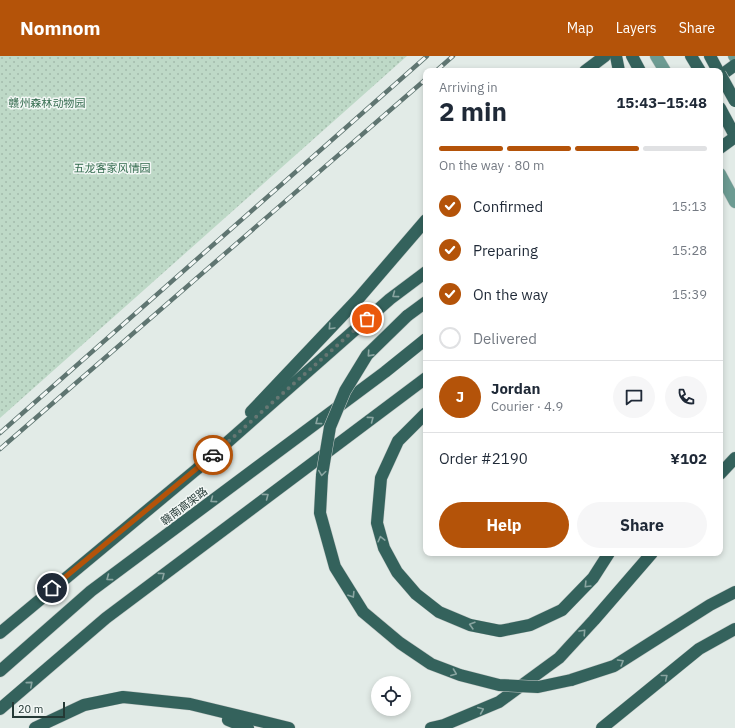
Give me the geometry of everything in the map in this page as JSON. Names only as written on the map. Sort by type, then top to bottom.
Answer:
[{"type":"highway","points":[[589,68],[605,56]]},
{"type":"highway","points":[[616,56],[618,68]]},
{"type":"highway","points":[[632,56],[638,68]]},
{"type":"highway","points":[[691,56],[698,68]]},
{"type":"highway","points":[[710,56],[716,68]]},
{"type":"highway","points":[[723,73],[735,65]]},
{"type":"highway","points":[[723,80],[735,101]]},
{"type":"highway","points":[[723,106],[735,97]]},
{"type":"highway","points":[[723,114],[735,137],[723,146]]},
{"type":"highway","points":[[197,469],[358,299],[423,223]]},
{"type":"highway","points":[[0,633],[197,469],[390,299],[423,274]]},
{"type":"highway","points":[[423,304],[407,316],[367,355],[345,392],[330,427],[322,475],[320,513],[335,567],[363,612],[400,643],[431,664],[460,675],[499,684],[538,687],[571,680],[614,666],[710,605],[735,592]]},
{"type":"highway","name":"赣南高架路","points":[[0,671],[91,591],[385,372],[423,341]]},
{"type":"highway","points":[[0,709],[106,618],[423,380]]},
{"type":"highway","points":[[423,416],[398,441],[381,478],[377,523],[384,548],[397,572],[416,594],[439,612],[470,625],[500,631],[530,625],[562,610],[593,578],[607,556]]},
{"type":"highway","points":[[723,471],[735,458]]},
{"type":"highway","points":[[431,728],[444,725],[499,702],[559,658],[649,556]]},
{"type":"highway","points":[[602,728],[698,649],[735,629]]},
{"type":"highway","points":[[35,728],[84,705],[123,697],[190,704],[289,728]]},
{"type":"highway","points":[[190,704],[248,728]]},
{"type":"main road","points":[[656,56],[663,68]]},
{"type":"main road","points":[[723,180],[735,202]]},
{"type":"green space","name":"五龙客家风情园","points":[[0,56],[407,56],[0,418]]},
{"type":"railway","points":[[0,433],[427,56]]},
{"type":"railway","points":[[439,68],[453,56]]},
{"type":"railway","points":[[0,449],[423,82]]},
{"type":"way so far","points":[[213,455],[367,319]]},
{"type":"route","points":[[52,588],[213,455]]},
{"type":"park label","name":"赣州森林动物园","points":[[47,103]]}]
